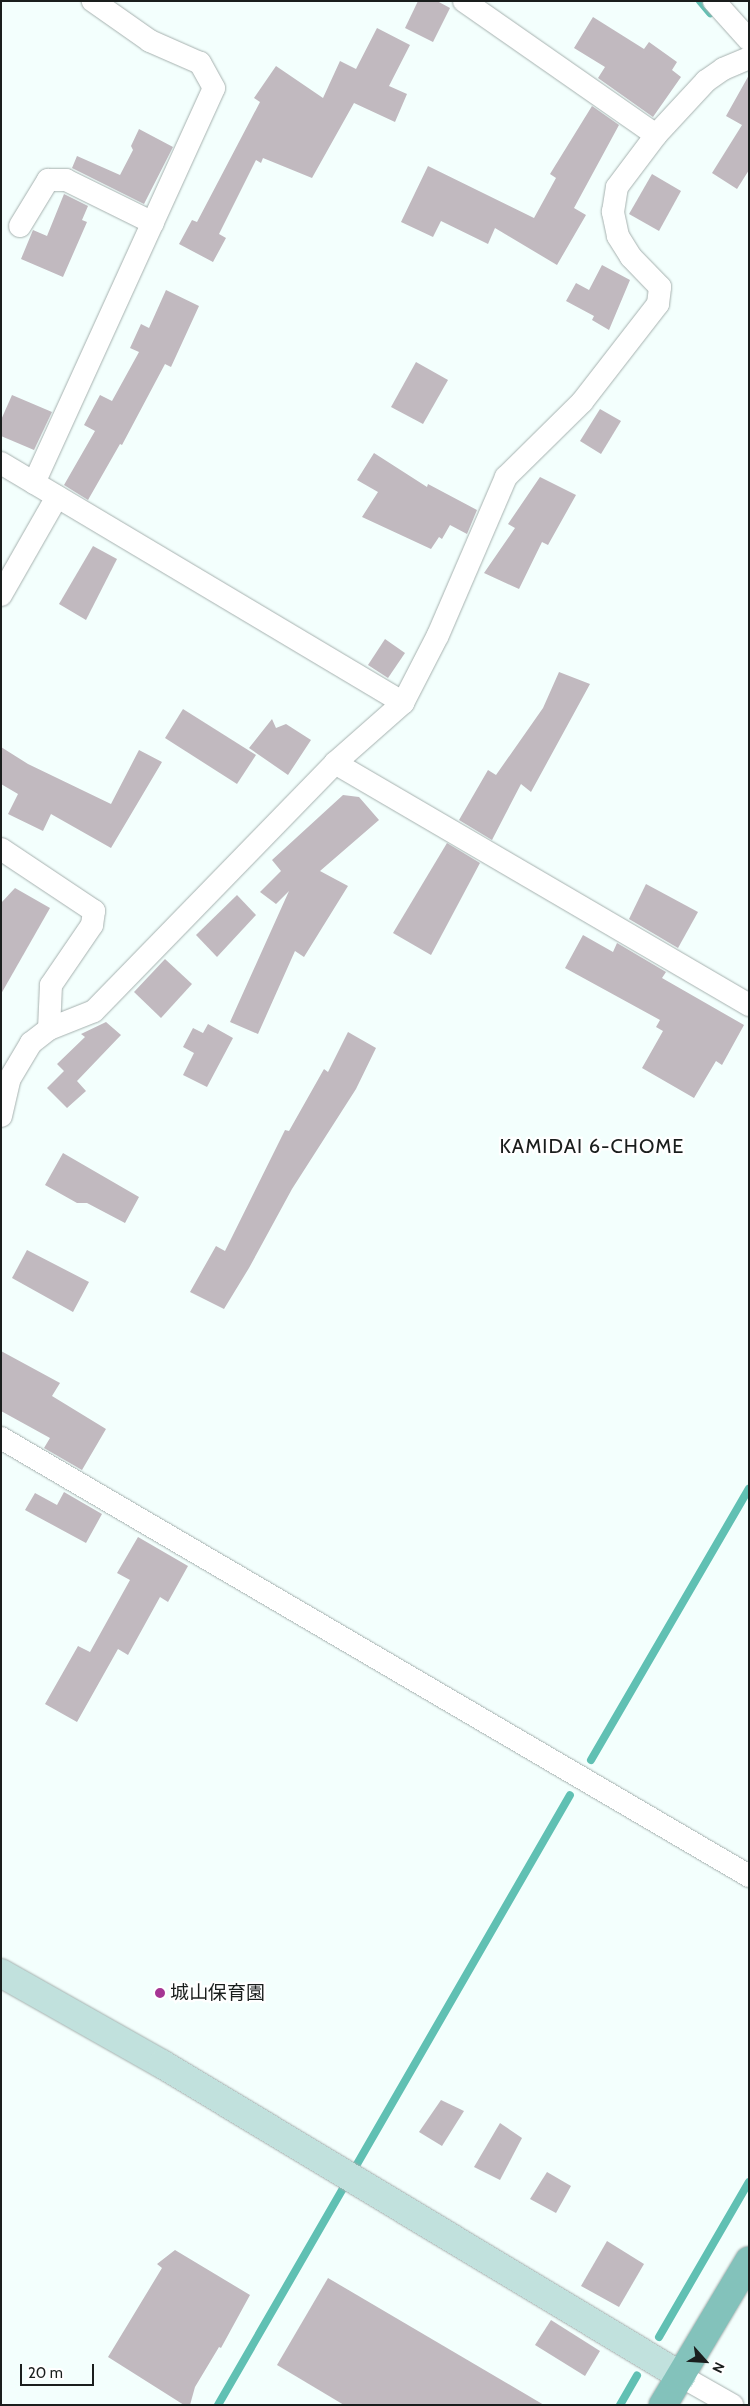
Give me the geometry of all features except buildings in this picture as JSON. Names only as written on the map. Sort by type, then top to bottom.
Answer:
[{"type":"main road","points":[[663,2405],[749,2261]]},
{"type":"street","points":[[34,483],[214,88],[200,63],[150,41],[93,1]]},
{"type":"street","points":[[464,1],[656,134]]},
{"type":"street","points":[[714,1],[749,40]]},
{"type":"street","points":[[1,1116],[9,1080],[30,1043],[49,1029],[94,1011],[335,763],[403,703],[438,636],[506,477],[582,402],[658,304],[660,287],[624,247],[613,212],[617,187],[656,134],[706,81],[723,69],[749,58]]},
{"type":"street","points":[[20,226],[48,180],[66,180],[152,223]]},
{"type":"street","points":[[1,463],[403,703]]},
{"type":"street","points":[[1,595],[57,498]]},
{"type":"street","points":[[335,763],[749,1005]]},
{"type":"street","points":[[1,849],[94,910],[92,925],[51,985],[49,1029]]},
{"type":"street","points":[[1,1438],[749,1876]]},
{"type":"street","points":[[1,1973],[331,2165],[732,2405]]},
{"type":"waterway","points":[[700,1],[710,13]]},
{"type":"waterway","points":[[591,1760],[749,1489]]},
{"type":"waterway","points":[[218,2405],[570,1795]]},
{"type":"waterway","points":[[659,2337],[749,2182]]},
{"type":"waterway","points":[[620,2405],[637,2375]]},
{"type":"place","name":"城山保育園","points":[[160,1993]]},
{"type":"district","name":"KAMIDAI 6-CHOME","points":[[592,1146]]}]
